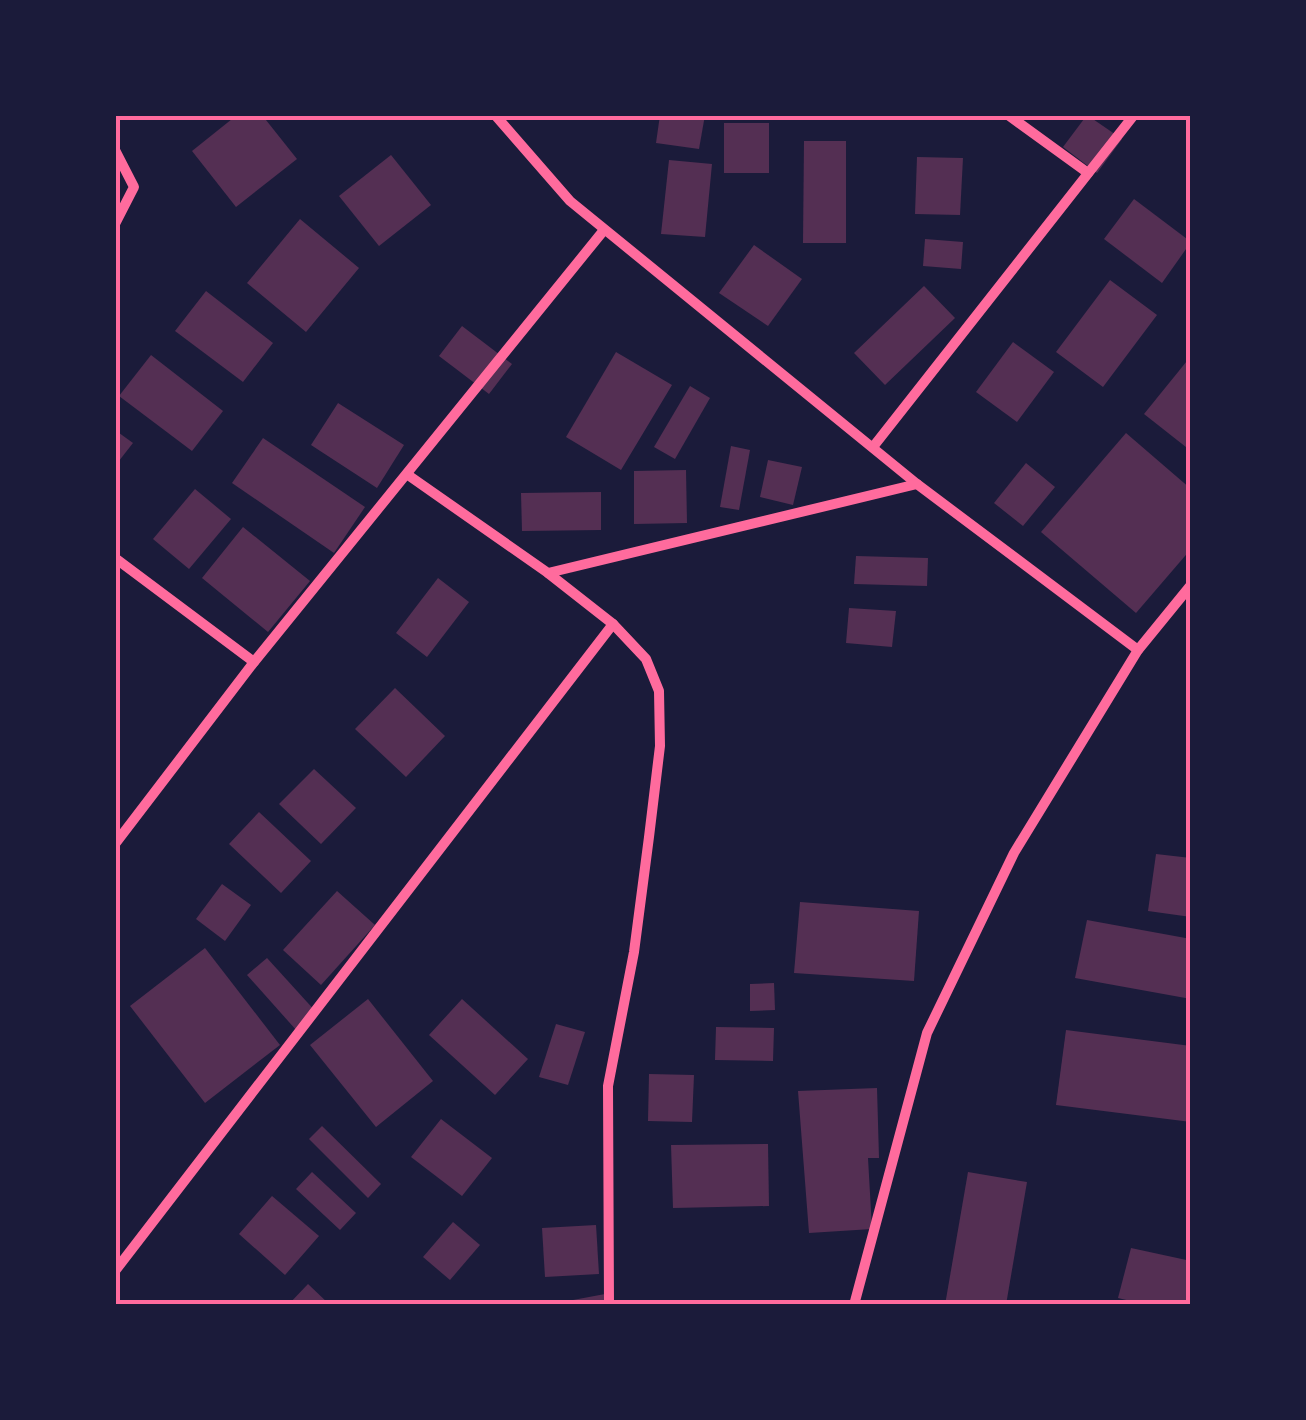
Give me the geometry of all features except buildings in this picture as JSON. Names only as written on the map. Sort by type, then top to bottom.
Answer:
[{"type":"street","points":[[495,115],[570,202],[917,484],[1138,650]]},
{"type":"street","points":[[1008,115],[1088,173]]},
{"type":"street","points":[[872,448],[1134,115]]},
{"type":"street","points":[[115,150],[134,187],[115,224]]},
{"type":"street","points":[[115,844],[254,662],[604,230]]},
{"type":"street","points":[[408,476],[548,573],[612,624],[646,659],[659,691],[660,746],[634,952],[608,1086],[609,1305]]},
{"type":"street","points":[[548,573],[917,484]]},
{"type":"street","points":[[115,558],[254,662]]},
{"type":"street","points":[[854,1305],[928,1033],[1014,853],[1138,650],[1191,585]]},
{"type":"street","points":[[115,1271],[612,624]]}]
